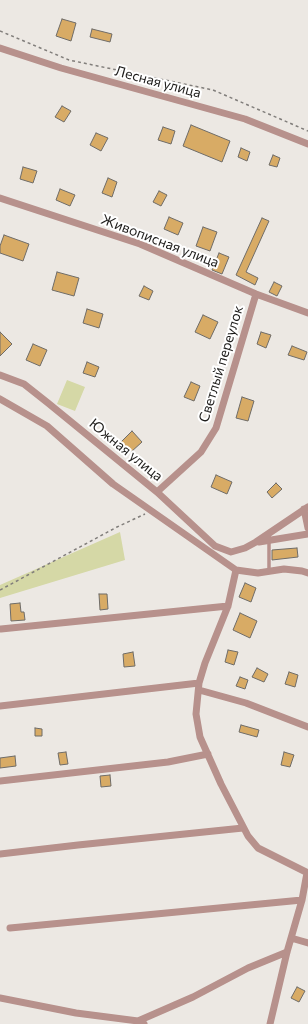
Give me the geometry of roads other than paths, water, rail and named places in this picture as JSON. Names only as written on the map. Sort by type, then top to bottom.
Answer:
[{"type":"street","name":"Лесная улица","points":[[0,48],[61,68],[245,119],[308,144]]},
{"type":"street","name":"Живописная улица","points":[[0,198],[140,244],[256,294],[308,313]]},
{"type":"street","name":"Светлый переулок","points":[[157,492],[201,452],[216,428],[256,294]]},
{"type":"street","name":"Южная улица","points":[[0,375],[24,384],[157,492],[215,546],[231,552],[245,548],[256,542]]},
{"type":"street","points":[[0,399],[47,426],[113,484],[236,570],[258,573],[284,569],[308,573]]},
{"type":"street","points":[[256,542],[306,508],[308,528]]},
{"type":"street","points":[[256,542],[308,534]]},
{"type":"street","points":[[236,570],[228,606],[205,663],[199,686],[196,714],[200,737],[248,836],[258,848],[307,873],[302,900],[287,952],[270,1024]]},
{"type":"street","points":[[1,629],[228,606]]},
{"type":"street","points":[[0,706],[199,686],[308,727]]},
{"type":"street","points":[[0,781],[168,762],[208,754]]},
{"type":"street","points":[[0,854],[243,828]]},
{"type":"street","points":[[10,928],[302,900]]},
{"type":"street","points":[[291,938],[308,943]]},
{"type":"street","points":[[0,998],[76,1014],[141,1022],[248,968],[287,952]]},
{"type":"lane","points":[[269,540],[269,571]]}]
